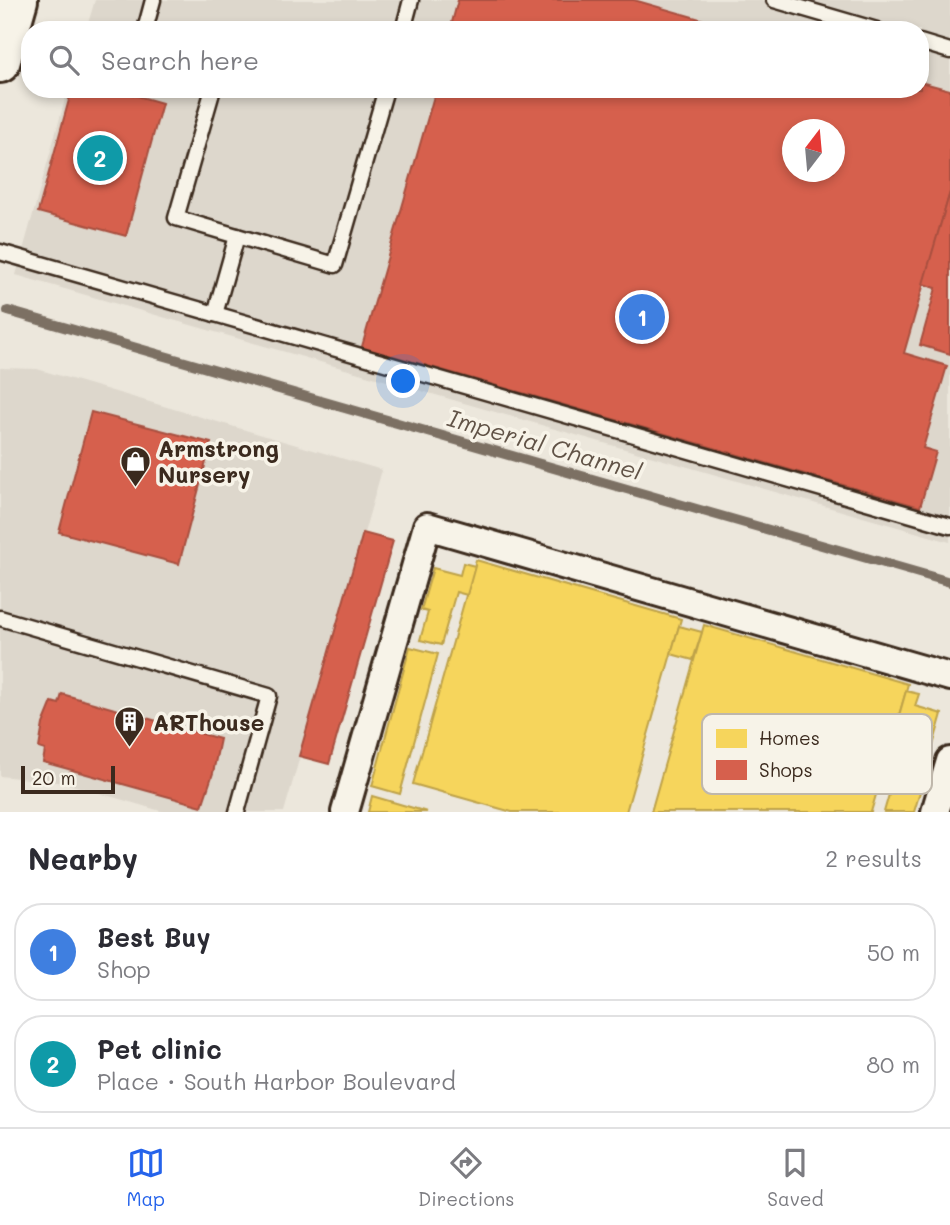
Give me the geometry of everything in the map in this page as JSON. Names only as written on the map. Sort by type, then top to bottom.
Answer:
[{"type":"main road","points":[[0,62],[18,0]]},
{"type":"street","points":[[345,812],[428,526],[950,677]]},
{"type":"street","points":[[935,812],[950,761]]},
{"type":"lane","points":[[147,21],[153,0]]},
{"type":"lane","points":[[405,21],[411,0]]},
{"type":"lane","points":[[774,0],[846,21]]},
{"type":"lane","points":[[929,45],[950,51]]},
{"type":"lane","points":[[210,98],[176,218],[335,265],[383,98]]},
{"type":"lane","points":[[215,314],[237,236]]},
{"type":"lane","points":[[0,252],[950,526]]},
{"type":"lane","points":[[0,618],[269,696],[237,812]]},
{"type":"shaded area","points":[[95,0],[950,0],[950,542],[16,275],[65,98],[929,98],[929,21],[89,21]]},
{"type":"shaded area","points":[[0,368],[37,369],[382,470],[284,812],[164,812],[65,783],[0,776]]},
{"type":"building: Homes","points":[[476,560],[681,619],[626,812],[512,812],[413,784]]},
{"type":"building: Homes","points":[[463,563],[475,566],[467,595],[456,592],[441,645],[420,640],[428,612],[421,610],[433,568],[460,575]]},
{"type":"building: Homes","points":[[704,625],[908,684],[899,714],[702,714],[702,794],[876,794],[871,812],[651,812]]},
{"type":"building: Homes","points":[[679,626],[702,632],[693,660],[671,654]]},
{"type":"building: Homes","points":[[410,647],[438,654],[400,794],[372,786]]},
{"type":"building: Homes","points":[[906,691],[919,694],[915,706],[942,714],[932,749],[932,714],[899,714]]},
{"type":"building: Homes","points":[[889,794],[919,794],[914,812],[884,812]]},
{"type":"building: Homes","points":[[372,796],[427,812],[368,812]]},
{"type":"building: Shops","points":[[458,0],[634,0],[707,21],[452,21]]},
{"type":"building: Shops","points":[[929,84],[950,90],[950,192],[904,353],[947,366],[923,448],[936,452],[920,507],[393,356],[392,358],[361,350],[433,98],[929,98]]},
{"type":"building: Shops","points":[[70,98],[144,98],[162,103],[126,236],[38,212]]},
{"type":"building: Shops","points":[[950,192],[950,354],[920,345],[936,288],[923,284]]},
{"type":"building: Shops","name":"Armstrong Nursery","points":[[91,412],[211,443],[179,564],[59,532]]},
{"type":"building: Shops","points":[[363,533],[393,541],[329,764],[299,756]]},
{"type":"building: Shops","name":"ARThouse","points":[[62,694],[220,739],[202,806],[43,762],[45,750],[39,748],[43,724],[52,702],[59,704]]},
{"type":"waterway","name":"Imperial Channel","points":[[8,311],[950,582]]},
{"type":"place","name":"Pet clinic","points":[[100,158]]},
{"type":"place","name":"Best Buy","points":[[642,317]]},
{"type":"place","name":"Armstrong Nursery","points":[[135,488]]},
{"type":"place","name":"ARThouse","points":[[130,749]]}]
